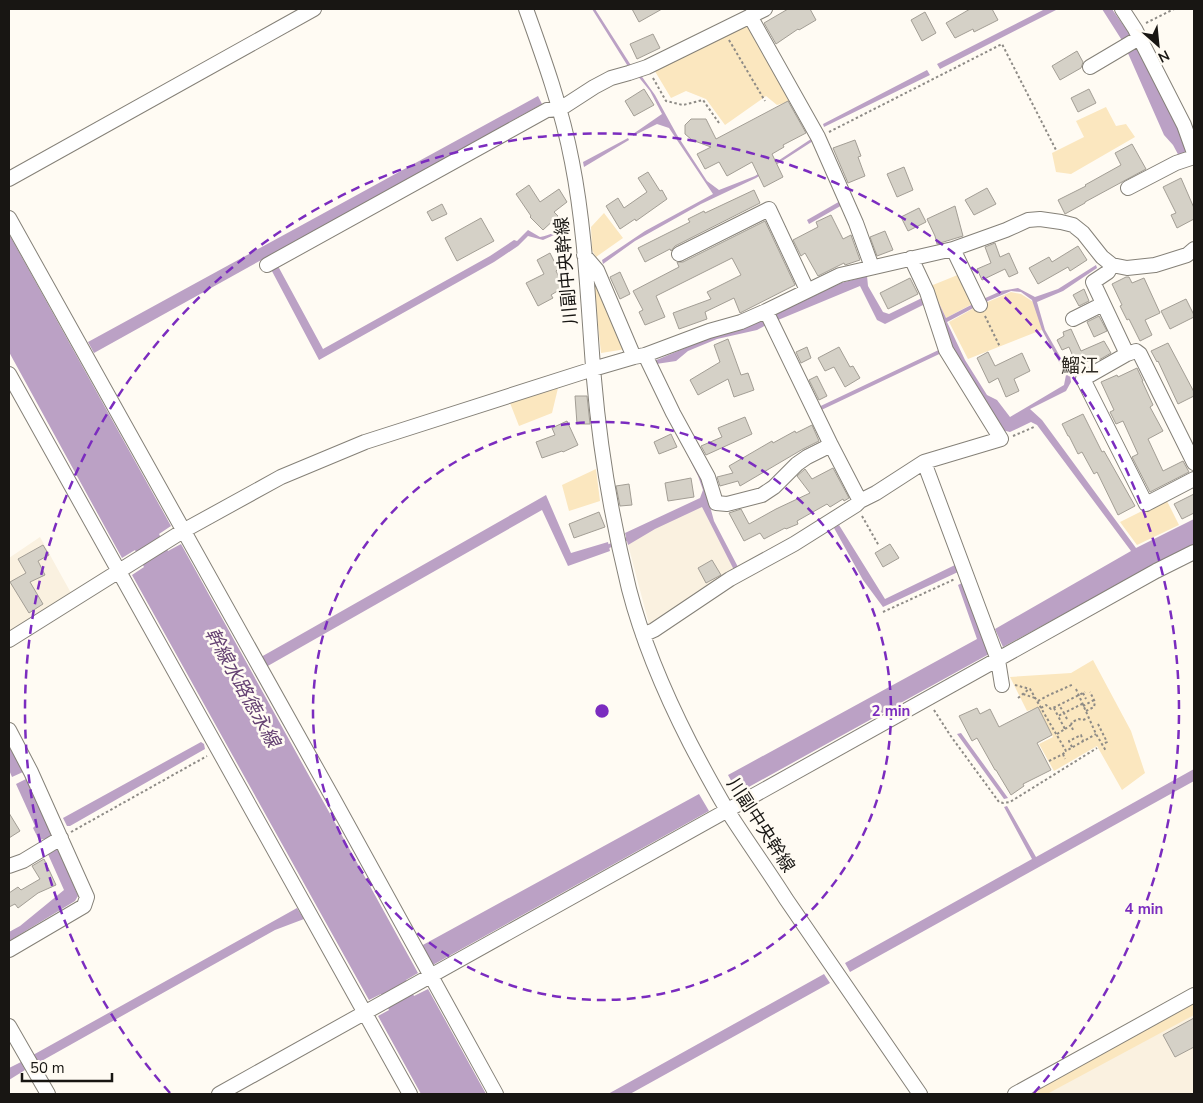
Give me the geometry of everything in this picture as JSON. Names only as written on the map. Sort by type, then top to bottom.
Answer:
[{"type":"street","points":[[9,179],[314,9]]},
{"type":"street","name":"川副中央幹線","points":[[526,9],[560,110],[572,161],[584,255],[593,369],[605,468],[616,535],[643,635],[678,721],[727,810],[920,1094]]},
{"type":"street","points":[[272,262],[547,110],[560,110],[594,87],[612,78],[647,67],[765,9]]},
{"type":"street","points":[[1122,9],[1137,33],[1184,125],[1194,152]]},
{"type":"street","points":[[750,16],[818,137],[856,223],[872,267]]},
{"type":"street","points":[[1090,67],[1121,48],[1137,33]]},
{"type":"street","points":[[1128,188],[1176,163],[1194,156]]},
{"type":"street","points":[[679,254],[769,209],[807,290]]},
{"type":"street","points":[[9,218],[496,1094]]},
{"type":"street","points":[[9,640],[183,531],[281,476],[365,442],[593,369],[640,356],[709,331],[741,322],[840,275],[953,248],[1006,230],[1028,220],[1040,218],[1073,225],[1083,233],[1102,257],[1112,265],[1127,268],[1155,265],[1187,255],[1194,249]]},
{"type":"street","points":[[953,248],[980,305]]},
{"type":"street","points":[[584,255],[598,270],[640,356],[674,413],[708,477],[716,503],[727,504],[762,494],[774,487],[797,464],[831,445]]},
{"type":"street","points":[[643,635],[654,630],[730,579],[794,544],[924,462],[1000,439],[946,350],[927,292],[911,258]]},
{"type":"street","points":[[1112,265],[1108,272],[1092,282],[1127,354]]},
{"type":"street","points":[[1073,319],[1103,304]]},
{"type":"street","points":[[766,311],[858,503]]},
{"type":"street","points":[[1194,463],[1140,354],[1136,351],[1127,354],[1083,379],[1146,504],[1194,479]]},
{"type":"street","points":[[10,377],[410,1094]]},
{"type":"street","points":[[924,462],[998,660],[1001,682]]},
{"type":"street","points":[[219,1094],[1156,571],[1194,552]]},
{"type":"street","points":[[9,730],[31,772],[87,897],[84,906],[9,950]]},
{"type":"street","points":[[9,866],[23,861],[61,838]]},
{"type":"street","points":[[1015,1094],[1194,994]]},
{"type":"street","points":[[9,1026],[48,1094]]},
{"type":"path","points":[[1137,33],[1174,9]]},
{"type":"path","points":[[723,29],[765,101]]},
{"type":"path","points":[[818,137],[1002,44],[1056,150]]},
{"type":"path","points":[[647,67],[666,101],[683,105],[703,100],[720,123]]},
{"type":"path","points":[[980,305],[1000,347]]},
{"type":"path","points":[[1000,439],[1034,427]]},
{"type":"path","points":[[858,503],[879,546]]},
{"type":"path","points":[[883,612],[967,574]]},
{"type":"path","points":[[1001,682],[1029,689],[1066,750]]},
{"type":"path","points":[[1038,702],[1074,684]]},
{"type":"path","points":[[1018,698],[1029,689]]},
{"type":"path","points":[[1076,689],[1088,718],[1106,751]]},
{"type":"path","points":[[1042,708],[1046,706],[1051,709],[1054,708],[1084,692],[1086,699]]},
{"type":"path","points":[[1090,692],[1098,705]]},
{"type":"path","points":[[1022,694],[1036,698]]},
{"type":"path","points":[[927,699],[950,735],[999,802],[1002,803],[1010,802],[1097,748]]},
{"type":"path","points":[[1058,716],[1095,701]]},
{"type":"path","points":[[1086,712],[1094,707],[1095,701]]},
{"type":"path","points":[[1059,705],[1067,718]]},
{"type":"path","points":[[1054,708],[1064,729]]},
{"type":"path","points":[[1057,734],[1071,725],[1072,722],[1088,718]]},
{"type":"path","points":[[1091,724],[1096,723],[1100,727],[1107,742],[1102,745]]},
{"type":"path","points":[[1071,725],[1073,730]]},
{"type":"path","points":[[1094,730],[1100,727]]},
{"type":"path","points":[[1049,762],[1063,754],[1066,750],[1096,734]]},
{"type":"path","points":[[1072,747],[1069,741],[1081,736],[1083,741]]},
{"type":"path","points":[[61,838],[217,750]]},
{"type":"path","points":[[1063,754],[1065,759]]},
{"type":"shaded area","points":[[749,21],[793,101],[777,105],[766,96],[725,125],[706,99],[686,91],[671,98],[653,68]]},
{"type":"shaded area","points":[[1106,107],[1116,126],[1126,124],[1135,137],[1071,174],[1056,172],[1052,153],[1084,137],[1076,121]]},
{"type":"shaded area","points":[[604,213],[623,238],[596,257],[592,250],[591,227]]},
{"type":"shaded area","points":[[960,274],[974,303],[946,318],[935,295],[928,287]]},
{"type":"shaded area","points":[[598,276],[626,349],[601,353],[593,279]]},
{"type":"shaded area","points":[[1011,292],[1021,294],[1035,303],[1044,329],[968,359],[949,322],[976,307]]},
{"type":"shaded area","points":[[558,388],[552,413],[519,426],[510,403]]},
{"type":"shaded area","points":[[596,469],[600,501],[569,511],[562,485]]},
{"type":"shaded area","points":[[1166,499],[1179,525],[1137,545],[1120,522]]},
{"type":"shaded area","points":[[703,502],[737,570],[650,628],[626,537]]},
{"type":"shaded area","points":[[40,537],[71,593],[9,633],[9,558]]},
{"type":"shaded area","points":[[1093,660],[1131,731],[1145,773],[1122,790],[1097,746],[1054,771],[1039,744],[1053,737],[1037,708],[1027,711],[1010,677],[1071,673]]},
{"type":"shaded area","points":[[1194,1000],[1194,1094],[1024,1094]]},
{"type":"shaded area","points":[[1194,1000],[1194,1015],[1047,1094],[1024,1094]]},
{"type":"water","points":[[592,9],[595,9],[632,67],[629,68]]},
{"type":"water","points":[[1045,9],[1058,9],[940,69],[937,64]]},
{"type":"water","points":[[1102,9],[1112,9],[1133,39],[1175,122],[1187,153],[1180,158],[1173,145],[1164,135],[1123,42]]},
{"type":"water","points":[[927,70],[930,75],[824,127],[823,124]]},
{"type":"water","points":[[640,74],[655,95],[677,135],[707,181],[719,190],[755,176],[811,139],[813,141],[756,178],[701,204],[635,241],[603,264],[602,260],[645,231],[713,194],[669,128],[657,124],[633,136],[633,134],[662,114],[650,91],[637,75]]},
{"type":"water","points":[[538,96],[542,104],[272,255],[323,349],[490,256],[514,240],[517,241],[528,230],[540,237],[566,231],[543,240],[528,236],[518,246],[494,262],[319,360],[265,258],[94,353],[88,342]]},
{"type":"water","points":[[628,138],[629,140],[584,167],[583,162]]},
{"type":"water","points":[[842,200],[844,204],[809,224],[807,220]]},
{"type":"water","name":"幹線水路徳永線","points":[[9,234],[171,526],[159,534],[168,551],[181,544],[418,973],[406,980],[414,996],[428,989],[486,1094],[421,1094],[378,1016],[389,1010],[381,994],[369,1000],[132,575],[144,567],[135,550],[122,558],[9,352]]},
{"type":"water","points":[[1096,265],[1097,268],[1063,291],[1037,302],[1045,330],[1070,374],[1071,382],[1066,391],[1030,409],[1042,420],[1136,548],[1194,519],[1194,545],[1157,563],[1003,647],[995,629],[1131,551],[1037,425],[1031,422],[1010,432],[1002,430],[951,347],[935,295],[946,318],[975,303],[977,306],[947,322],[965,360],[987,395],[997,400],[1010,417],[1064,385],[1066,375],[1042,330],[1032,300],[1021,292],[1011,291],[983,303],[981,300],[1001,291],[1018,288],[1035,297],[1058,289]]},
{"type":"water","points":[[867,276],[868,286],[883,312],[889,314],[924,297],[925,304],[885,324],[877,320],[860,286],[778,320],[776,314],[841,283]]},
{"type":"water","points":[[766,319],[768,324],[757,330],[717,339],[688,351],[676,361],[656,364],[654,361],[707,339]]},
{"type":"water","points":[[677,434],[702,477],[714,521],[738,567],[734,570],[702,507],[655,529],[628,545],[625,533],[700,498],[703,490],[698,476]]},
{"type":"water","points":[[546,495],[571,553],[608,542],[610,551],[568,566],[542,510],[266,667],[261,657]]},
{"type":"water","points":[[839,525],[885,599],[955,565],[958,572],[883,607],[863,580],[834,528]]},
{"type":"water","points":[[962,583],[989,654],[738,793],[728,775],[977,639],[958,585]]},
{"type":"water","points":[[961,733],[1008,798],[1004,799],[957,734]]},
{"type":"water","points":[[201,742],[204,744],[205,749],[67,826],[63,818]]},
{"type":"water","points":[[9,746],[23,772],[12,777],[9,770]]},
{"type":"water","points":[[1194,769],[1194,781],[850,972],[845,963],[1032,859],[1004,807],[1007,806],[1036,857]]},
{"type":"water","points":[[26,779],[52,835],[49,838],[39,840],[33,828],[35,826],[16,784]]},
{"type":"water","points":[[699,794],[709,811],[431,966],[421,946]]},
{"type":"water","points":[[58,848],[78,896],[75,901],[9,941],[9,932],[20,926],[64,890],[47,852]]},
{"type":"water","points":[[297,908],[304,919],[275,930],[38,1063],[33,1055]]},
{"type":"water","points":[[824,974],[830,983],[630,1094],[608,1094]]},
{"type":"water","points":[[21,1062],[25,1070],[9,1080],[9,1068]]},
{"type":"building","points":[[632,9],[662,9],[639,22]]},
{"type":"building","points":[[788,9],[810,9],[816,20],[798,29],[776,44],[764,23]]},
{"type":"building","points":[[970,9],[992,9],[998,20],[974,32],[973,29],[955,38],[946,23]]},
{"type":"building","points":[[925,12],[936,33],[922,41],[911,20]]},
{"type":"building","points":[[653,34],[660,48],[637,59],[630,44]]},
{"type":"building","points":[[1077,51],[1083,62],[1081,68],[1060,80],[1052,66]]},
{"type":"building","points":[[644,89],[654,105],[634,116],[625,101]]},
{"type":"building","points":[[1089,89],[1096,103],[1078,112],[1071,98]]},
{"type":"building","points":[[788,101],[806,133],[783,145],[784,147],[772,154],[783,177],[764,187],[752,162],[727,176],[719,162],[705,169],[697,154],[711,147],[692,140],[685,134],[685,125],[691,119],[706,119],[716,139]]},
{"type":"building","points":[[855,140],[861,156],[858,157],[865,176],[848,183],[833,148]]},
{"type":"building","points":[[1132,144],[1146,169],[1065,214],[1058,200],[1121,165],[1115,153]]},
{"type":"building","points":[[904,167],[913,190],[897,197],[887,174]]},
{"type":"building","points":[[648,172],[667,199],[636,221],[635,219],[620,229],[606,206],[618,198],[624,208],[647,192],[638,178]]},
{"type":"building","points":[[1181,178],[1194,208],[1194,219],[1177,228],[1171,215],[1176,213],[1163,187]]},
{"type":"building","points":[[529,185],[540,202],[559,189],[567,202],[554,212],[558,216],[543,230],[530,217],[516,194]]},
{"type":"building","points":[[987,188],[996,204],[974,215],[965,200]]},
{"type":"building","points":[[754,190],[760,203],[675,246],[671,251],[670,249],[645,262],[638,248],[690,222],[688,219],[704,211],[705,213]]},
{"type":"building","points":[[442,204],[447,214],[432,221],[427,212]]},
{"type":"building","points":[[955,206],[963,236],[937,244],[927,219]]},
{"type":"building","points":[[919,208],[926,222],[908,231],[901,217]]},
{"type":"building","points":[[831,215],[843,239],[851,235],[860,260],[845,265],[844,263],[818,276],[805,253],[801,256],[793,240],[818,227],[816,222]]},
{"type":"building","points":[[481,218],[494,241],[457,261],[445,238]]},
{"type":"building","points":[[765,221],[795,285],[740,313],[734,298],[705,312],[707,319],[679,329],[673,313],[711,299],[707,292],[741,275],[732,258],[656,296],[665,317],[645,325],[639,312],[643,310],[633,291],[679,267],[677,262],[683,262]]},
{"type":"building","points":[[885,231],[893,250],[877,256],[870,237]]},
{"type":"building","points":[[995,243],[1000,257],[1009,253],[1018,273],[1009,277],[1005,269],[982,280],[977,269],[991,263],[985,247]]},
{"type":"building","points":[[1078,246],[1087,260],[1070,271],[1068,267],[1038,284],[1029,268],[1049,257],[1052,262]]},
{"type":"building","points":[[550,253],[564,287],[551,295],[553,298],[538,306],[526,283],[544,274],[537,260]]},
{"type":"building","points":[[620,272],[630,294],[620,299],[610,277]]},
{"type":"building","points":[[1129,277],[1132,283],[1144,278],[1160,313],[1145,320],[1152,335],[1140,341],[1120,306],[1122,305],[1112,284]]},
{"type":"building","points":[[910,278],[918,294],[888,309],[880,293]]},
{"type":"building","points":[[1084,289],[1089,301],[1079,306],[1073,295]]},
{"type":"building","points":[[1186,299],[1194,317],[1170,329],[1161,311]]},
{"type":"building","points":[[1099,316],[1107,331],[1094,337],[1087,322]]},
{"type":"building","points":[[1071,329],[1081,351],[1104,341],[1111,353],[1099,360],[1098,357],[1077,366],[1069,347],[1062,350],[1057,340],[1064,336],[1063,332]]},
{"type":"building","points":[[728,339],[741,375],[748,373],[754,390],[734,397],[728,379],[698,395],[690,380],[720,362],[714,345]]},
{"type":"building","points":[[1168,343],[1194,392],[1194,396],[1178,404],[1158,361],[1151,351]]},
{"type":"building","points":[[807,347],[811,358],[801,363],[796,352]]},
{"type":"building","points":[[839,347],[850,367],[853,366],[860,378],[845,387],[834,367],[825,371],[818,358]]},
{"type":"building","points":[[988,352],[995,366],[1022,353],[1030,371],[1014,379],[1019,391],[1006,397],[998,378],[989,383],[977,358]]},
{"type":"building","points":[[1137,368],[1153,405],[1150,407],[1163,431],[1148,439],[1163,471],[1183,461],[1189,472],[1150,492],[1132,457],[1138,454],[1123,421],[1116,424],[1110,412],[1114,410],[1101,382],[1117,375],[1118,377]]},
{"type":"building","points":[[817,376],[827,396],[819,400],[809,380]]},
{"type":"building","points":[[575,396],[587,396],[590,424],[577,424]]},
{"type":"building","points":[[1083,414],[1102,452],[1104,451],[1135,506],[1118,515],[1097,472],[1094,474],[1082,452],[1078,454],[1062,424]]},
{"type":"building","points":[[745,417],[752,434],[706,455],[701,446],[722,437],[718,428]]},
{"type":"building","points":[[567,421],[578,445],[542,458],[536,442],[555,435],[552,428]]},
{"type":"building","points":[[812,425],[819,441],[740,486],[738,481],[720,486],[717,477],[733,473],[729,466],[772,441],[773,443],[795,431],[796,433]]},
{"type":"building","points":[[671,434],[677,447],[659,454],[654,442]]},
{"type":"building","points":[[833,468],[849,498],[844,501],[843,499],[830,507],[827,504],[797,521],[798,524],[785,528],[764,539],[760,533],[744,541],[729,513],[741,509],[749,524],[810,493],[797,476],[805,469],[812,479]]},
{"type":"building","points":[[691,478],[694,497],[668,501],[665,483]]},
{"type":"building","points":[[629,484],[632,505],[620,506],[616,486]]},
{"type":"building","points":[[1194,494],[1194,513],[1182,519],[1174,504]]},
{"type":"building","points":[[599,512],[605,527],[574,538],[569,524]]},
{"type":"building","points":[[890,544],[899,558],[883,567],[875,553]]},
{"type":"building","points":[[43,545],[49,555],[38,561],[45,575],[30,582],[43,604],[29,613],[10,582],[26,573],[18,559]]},
{"type":"building","points":[[712,560],[721,575],[706,583],[698,568]]},
{"type":"building","points":[[1038,707],[1052,735],[1037,743],[1051,770],[1023,784],[1024,786],[1011,795],[977,738],[972,741],[959,716],[977,708],[980,714],[990,709],[999,727]]},
{"type":"building","points":[[9,813],[20,831],[9,838]]},
{"type":"building","points":[[44,859],[56,885],[38,893],[18,908],[15,904],[9,907],[9,893],[18,887],[21,890],[40,879],[32,866]]},
{"type":"building","points":[[1194,1018],[1194,1047],[1175,1057],[1163,1035]]},
{"type":"waterway","points":[[821,408],[939,352]]},
{"type":"waterway","points":[[609,546],[627,539]]},
{"type":"district","name":"鰡江","points":[[1080,365]]}]
